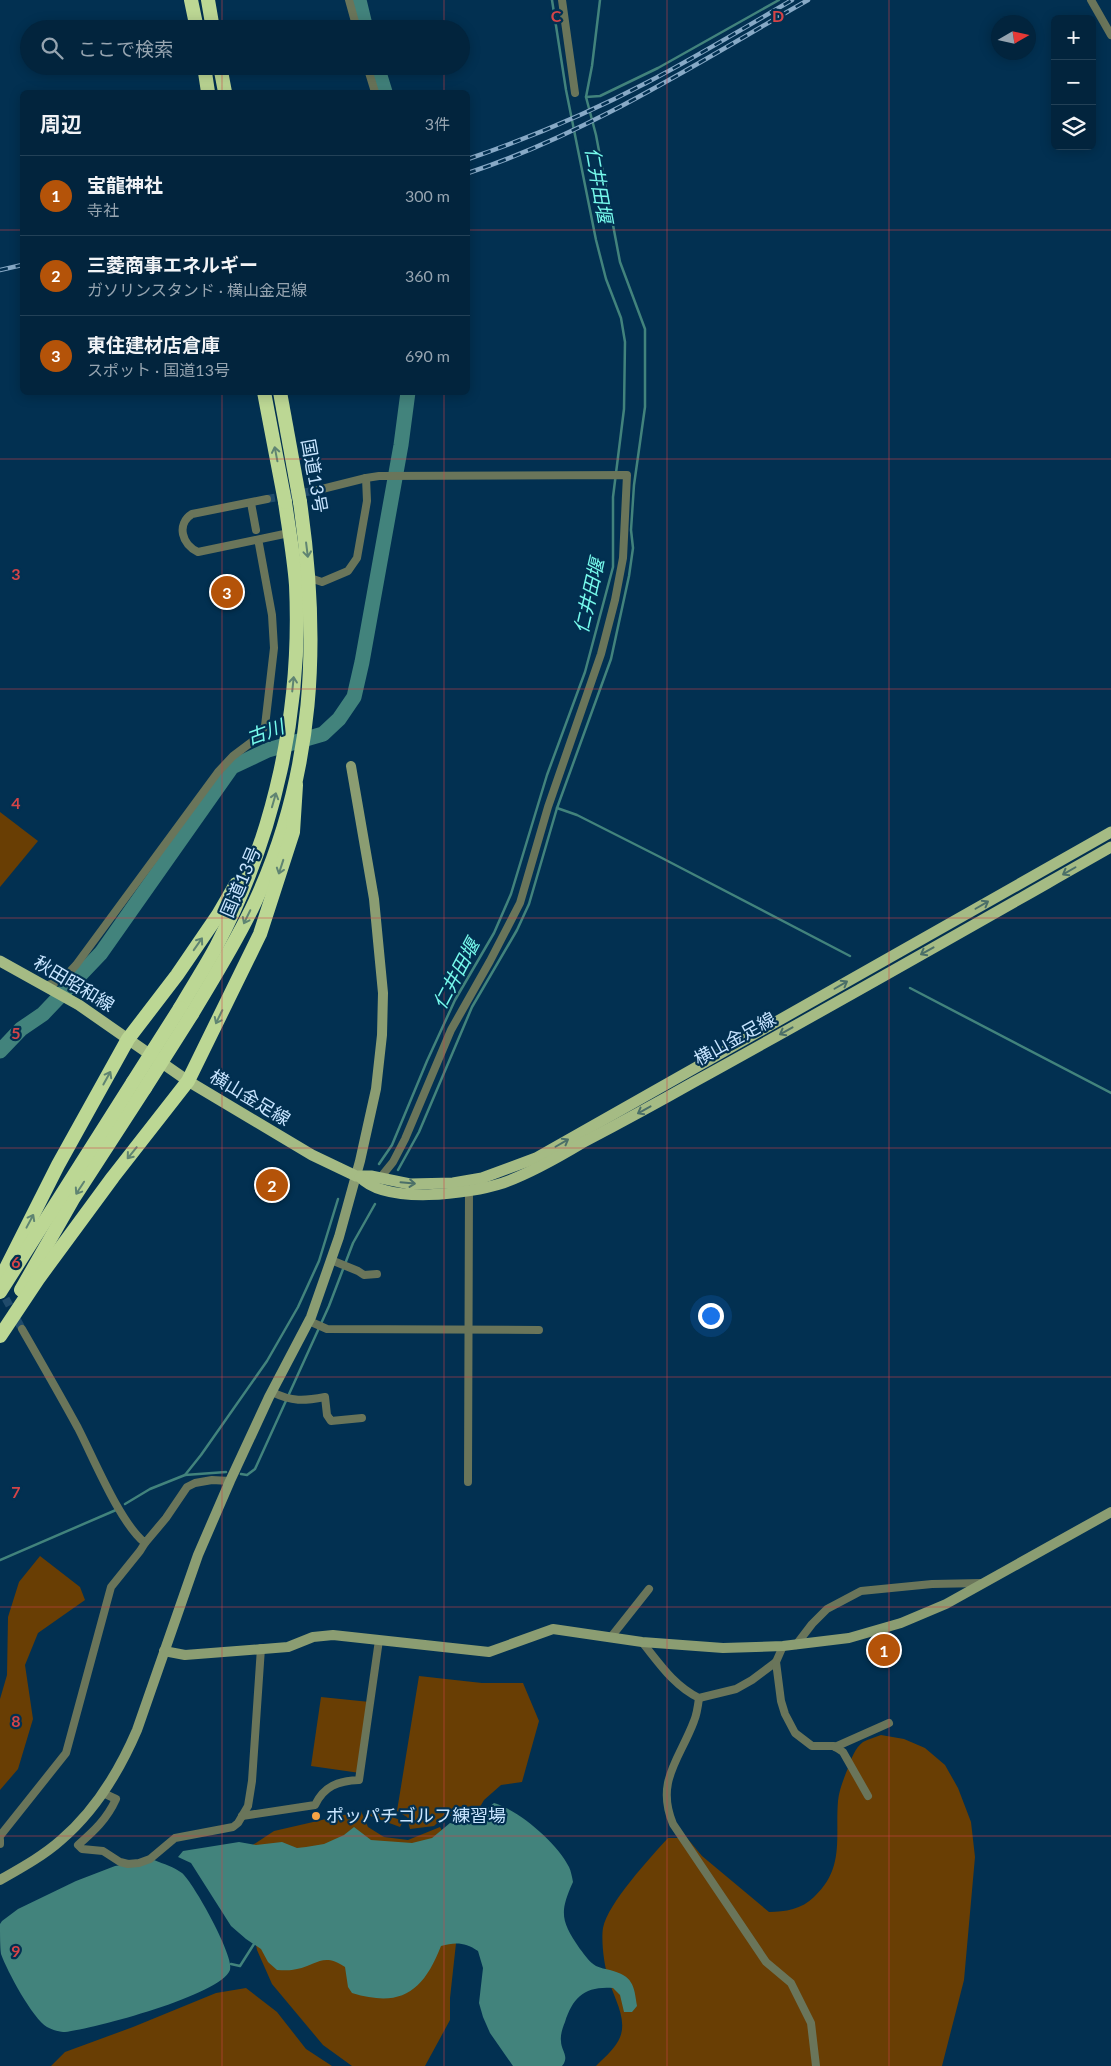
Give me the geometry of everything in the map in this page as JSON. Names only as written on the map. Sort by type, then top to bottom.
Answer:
[{"type":"highway","points":[[191,0],[194,20]]},
{"type":"highway","points":[[208,0],[211,20]]},
{"type":"highway","points":[[205,75],[208,90]]},
{"type":"highway","points":[[222,75],[225,90]]},
{"type":"highway","name":"国道13号","points":[[186,1011],[237,901],[261,841],[275,798],[288,733],[296,658],[296,584],[285,502],[265,395]]},
{"type":"highway","name":"国道13号","points":[[0,1292],[139,1085],[186,1011],[236,941],[256,900],[282,830],[296,785],[306,729],[310,697],[311,663],[310,578],[300,502],[281,395]]},
{"type":"highway","points":[[0,1336],[38,1279],[113,1177],[188,1081],[260,934],[293,832],[296,785]]},
{"type":"highway","points":[[0,1280],[58,1165],[128,1039],[177,975],[218,915],[261,841]]},
{"type":"highway","name":"国道13号","points":[[0,1326],[139,1085]]},
{"type":"main road","name":"横山金足線","points":[[128,1039],[188,1081],[312,1155],[358,1176],[368,1185],[403,1193],[436,1194],[468,1186],[543,1154],[1111,832]]},
{"type":"main road","name":"横山金足線","points":[[358,1176],[371,1176],[420,1184],[468,1186],[503,1183],[554,1159],[718,1069],[1111,847]]},
{"type":"main road","name":"秋田昭和線","points":[[0,961],[79,1005],[128,1039]]},
{"type":"street","points":[[349,0],[355,20]]},
{"type":"street","points":[[562,0],[575,93]]},
{"type":"street","points":[[1091,0],[1111,35]]},
{"type":"street","points":[[370,75],[374,90]]},
{"type":"street","points":[[318,490],[379,476],[627,475],[623,558],[601,654],[548,807],[520,903],[451,1030],[406,1139],[393,1162],[380,1178]]},
{"type":"street","points":[[310,578],[322,582],[348,571],[357,558],[367,501],[366,478]]},
{"type":"street","points":[[267,499],[192,514],[182,526],[187,546],[198,552],[289,533]]},
{"type":"street","points":[[251,503],[256,530]]},
{"type":"street","points":[[46,986],[63,979],[76,965],[218,772],[233,756],[257,738],[265,726],[274,648],[272,615],[259,544]]},
{"type":"street","points":[[0,1880],[61,1841],[111,1784],[126,1756],[198,1555],[230,1481],[315,1325],[340,1264],[376,1089],[382,1035],[383,993],[374,899],[351,766]]},
{"type":"street","points":[[468,1186],[468,1482]]},
{"type":"street","points":[[340,1264],[364,1275],[377,1274]]},
{"type":"street","points":[[315,1325],[469,1331],[539,1330]]},
{"type":"street","points":[[22,1329],[77,1427],[117,1505],[137,1537],[144,1543]]},
{"type":"street","points":[[276,1394],[289,1400],[308,1400],[325,1397],[327,1414],[331,1420],[362,1418]]},
{"type":"street","points":[[0,1836],[66,1753],[111,1587],[131,1563],[144,1543],[166,1518],[187,1487],[195,1483],[212,1480],[230,1481]]},
{"type":"street","points":[[164,1651],[185,1655],[288,1647],[313,1637],[333,1635],[489,1652],[553,1629],[642,1642],[723,1648],[796,1645],[849,1638],[876,1631],[946,1604],[1111,1512]]},
{"type":"street","points":[[796,1645],[812,1624],[827,1609],[861,1591],[932,1584],[984,1583]]},
{"type":"street","points":[[611,1637],[649,1589]]},
{"type":"street","points":[[242,1816],[315,1806],[327,1789],[335,1783],[359,1780],[378,1640]]},
{"type":"street","points":[[642,1642],[664,1671],[686,1692],[699,1698],[736,1689],[752,1680],[776,1662],[783,1646]]},
{"type":"street","points":[[103,1793],[116,1799],[112,1808],[104,1820],[78,1844],[82,1849],[103,1851],[120,1862],[128,1864],[150,1859],[175,1838],[233,1827],[238,1823],[248,1806],[252,1780],[261,1648]]},
{"type":"street","points":[[776,1662],[781,1701],[785,1714],[795,1733],[812,1746],[836,1746],[889,1723]]},
{"type":"street","points":[[699,1698],[695,1720],[670,1769],[666,1797],[668,1813],[673,1824],[766,1962],[791,1983],[811,2023],[816,2066]]},
{"type":"street","points":[[836,1746],[843,1752],[868,1796]]},
{"type":"shaded area","points":[[0,812],[38,841],[0,887]]},
{"type":"shaded area","points":[[40,1556],[80,1587],[85,1600],[38,1633],[25,1665],[33,1719],[18,1769],[0,1790],[0,1699],[7,1675],[8,1617],[19,1582]]},
{"type":"shaded area","points":[[419,1676],[482,1683],[523,1683],[539,1721],[522,1782],[501,1785],[484,1800],[477,1812],[465,1816],[444,1816],[434,1826],[410,1829],[407,1817],[397,1811]]},
{"type":"shaded area","points":[[321,1697],[370,1702],[360,1773],[311,1766]]},
{"type":"shaded area","points":[[881,1735],[904,1739],[925,1748],[945,1765],[958,1788],[971,1822],[975,1857],[964,1980],[942,2066],[596,2066],[617,2043],[622,2027],[620,2010],[605,1966],[603,1928],[613,1906],[641,1869],[668,1838],[687,1838],[702,1856],[769,1912],[799,1907],[814,1897],[824,1886],[834,1864],[839,1797],[852,1757],[863,1742]]},
{"type":"shaded area","points":[[494,1803],[526,1820],[556,1848],[570,1869],[573,1882],[564,1909],[564,1917],[569,1931],[591,1962],[598,1967],[624,1975],[631,1982],[635,1992],[637,2006],[632,2012],[624,2012],[620,1995],[613,1988],[588,1991],[576,2000],[568,2013],[561,2034],[561,2045],[565,2056],[562,2066],[513,2066],[490,2033],[483,2017],[479,2003],[483,1968],[478,1951],[473,1948],[460,1944],[441,1946],[434,1962],[418,1985],[397,1997],[369,1997],[352,1993],[348,1987],[345,1967],[331,1960],[320,1961],[294,1970],[277,1970],[268,1962],[261,1949],[231,1926],[191,1863],[178,1857],[183,1851],[239,1842],[256,1845],[282,1842],[297,1848],[324,1844],[344,1835],[354,1827],[371,1840],[412,1843],[432,1838],[450,1823],[464,1824],[469,1822]]},
{"type":"shaded area","points":[[367,1808],[403,1821],[400,1827],[365,1814]]},
{"type":"shaded area","points":[[361,1811],[368,1827],[384,1837],[408,1840],[440,1827],[449,1843],[459,1916],[450,1998],[450,2020],[425,2066],[352,2066],[323,2045],[272,1984],[257,1950],[239,1854],[274,1831]]},
{"type":"shaded area","points":[[154,1860],[182,1873],[195,1890],[220,1936],[230,1962],[230,1970],[221,1980],[204,1990],[181,2000],[127,2018],[65,2032],[47,2027],[28,2005],[4,1962],[1,1954],[0,1924],[18,1909],[76,1881],[115,1866]]},
{"type":"shaded area","points":[[246,1988],[277,2012],[306,2049],[332,2066],[51,2066],[65,2052],[216,1993]]},
{"type":"waterway","name":"古川","points":[[359,0],[364,20]]},
{"type":"waterway","name":"仁井田堰","points":[[379,1164],[392,1145],[455,1000],[494,933],[511,894],[547,775],[585,672],[613,567],[613,497],[624,409],[625,342],[621,318],[606,279],[596,240],[566,90],[552,0]]},
{"type":"waterway","points":[[398,1170],[419,1132],[472,1007],[517,930],[529,904],[557,808],[611,659],[629,576],[633,548],[631,530],[634,485],[645,407],[645,329],[620,262],[596,135],[586,97],[592,66],[600,0]]},
{"type":"waterway","points":[[586,97],[600,96],[658,68],[779,0]]},
{"type":"waterway","name":"古川","points":[[380,75],[384,90]]},
{"type":"waterway","name":"古川","points":[[0,1051],[21,1029],[43,1014],[101,953],[232,767],[268,750],[323,734],[339,719],[354,697],[401,445],[408,395]]},
{"type":"waterway","points":[[557,808],[577,815],[850,956]]},
{"type":"waterway","points":[[910,988],[1111,1093]]},
{"type":"waterway","points":[[185,1475],[267,1361],[298,1307],[319,1261],[338,1199]]},
{"type":"waterway","points":[[241,1474],[247,1475],[255,1469],[329,1306],[353,1243],[375,1204]]},
{"type":"waterway","points":[[125,1504],[150,1489],[185,1475],[226,1472]]},
{"type":"waterway","points":[[0,1560],[116,1510]]},
{"type":"waterway","points":[[231,1964],[240,1966],[254,1944]]},
{"type":"tunnel","points":[[267,499],[318,490]]},
{"type":"tunnel","points":[[0,1288],[22,1329]]},
{"type":"railway","points":[[470,158],[603,105],[683,63],[792,0]]},
{"type":"railway","points":[[470,172],[513,157],[599,117],[684,72],[808,0]]},
{"type":"railway","points":[[0,270],[20,265]]},
{"type":"place","name":"東住建材店倉庫","points":[[227,592]]},
{"type":"place","name":"三菱商事エネルギー","points":[[272,1185]]},
{"type":"place","name":"宝龍神社","points":[[884,1650]]},
{"type":"place","name":"ポッパチゴルフ練習場","points":[[316,1816]]}]
